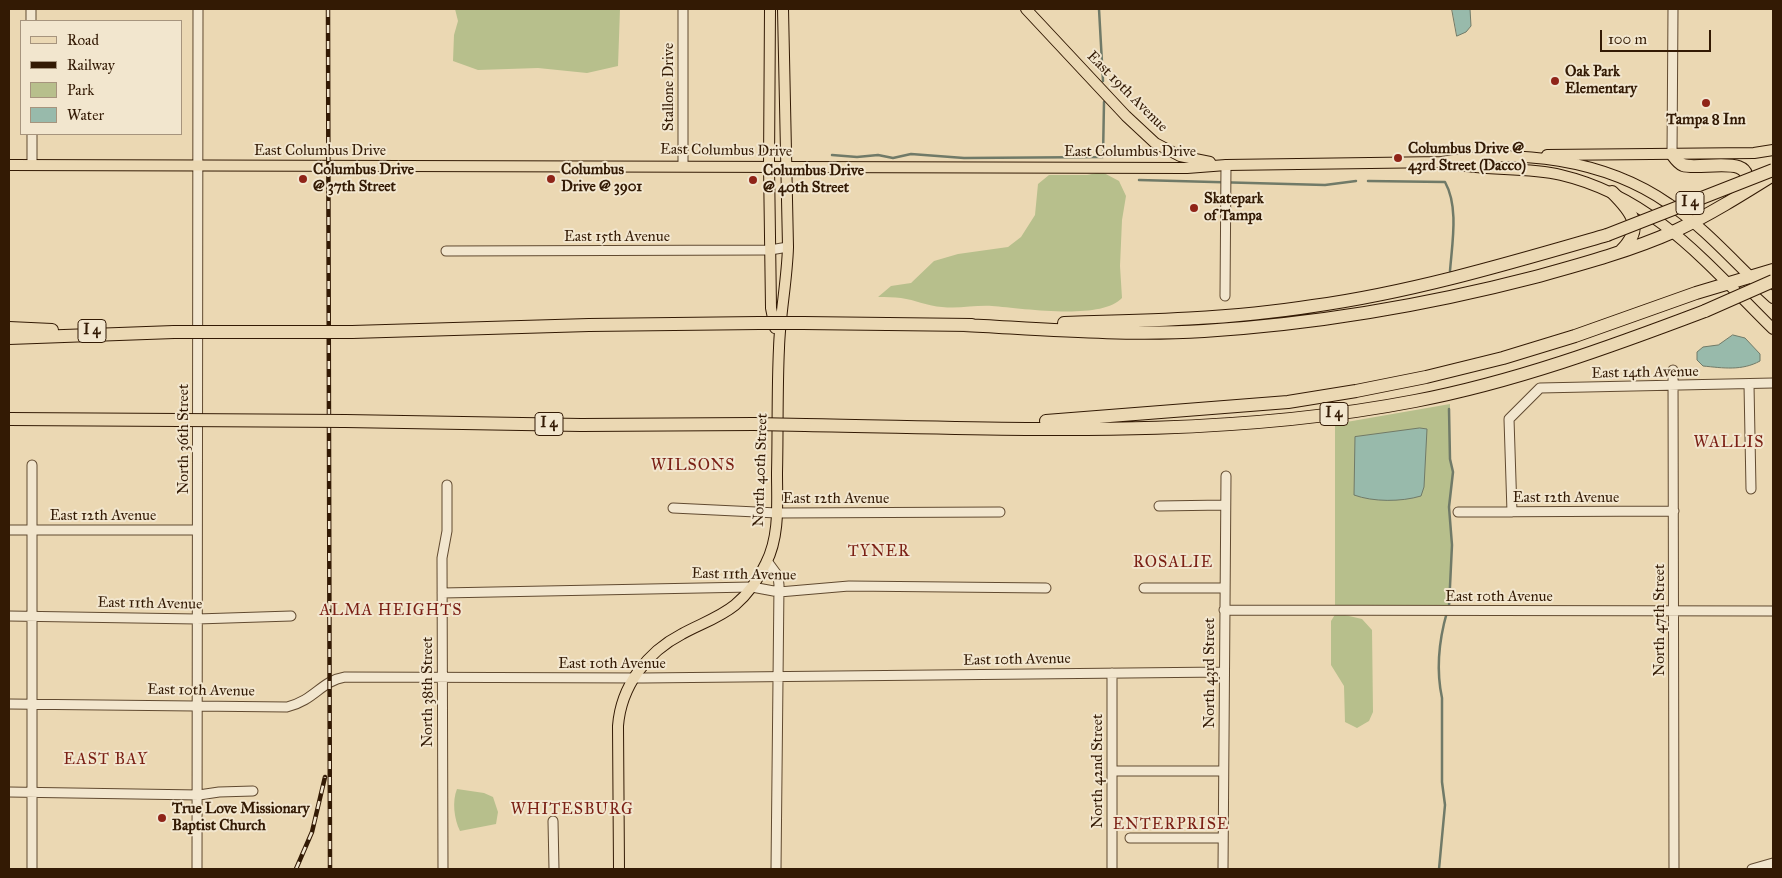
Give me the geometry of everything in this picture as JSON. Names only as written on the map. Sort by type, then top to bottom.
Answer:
[{"type":"highway","points":[[1672,154],[1680,164],[1688,166],[1731,165],[1741,168],[1746,173],[1748,182],[1743,191],[1734,200]]},
{"type":"highway","name":"I 4","points":[[9,328],[174,332],[352,332],[589,325],[804,323],[964,325],[1169,319],[1312,306],[1444,280],[1607,235],[1773,170]]},
{"type":"highway","points":[[964,325],[1151,332],[1202,331],[1259,326],[1416,304],[1511,283],[1621,251],[1674,232],[1734,200],[1773,175]]},
{"type":"highway","points":[[1612,192],[1629,210],[1634,219],[1634,230],[1630,242],[1621,251]]},
{"type":"highway","points":[[948,427],[1288,402],[1356,392],[1502,358],[1575,336],[1696,292],[1773,270]]},
{"type":"highway","name":"I 4","points":[[9,420],[345,421],[580,425],[754,424],[1052,429],[1265,422],[1344,413],[1417,401],[1574,360],[1704,311],[1773,281]]},
{"type":"highway","points":[[1696,292],[1718,292],[1744,300]]},
{"type":"highway","points":[[9,338],[174,332]]},
{"type":"main road","name":"North 40th Street","points":[[770,9],[768,165],[771,308],[779,346]]},
{"type":"main road","name":"North 40th Street","points":[[619,869],[619,717],[634,678],[660,647],[712,620],[735,605],[752,587],[767,561],[773,541],[776,513],[779,346],[787,282],[788,247],[784,9]]},
{"type":"main road","name":"East 19th Avenue","points":[[1026,9],[1126,116],[1164,148],[1195,160],[1226,164]]},
{"type":"main road","points":[[1154,167],[1161,159],[1164,148]]},
{"type":"main road","points":[[1522,156],[1672,154],[1773,150]]},
{"type":"main road","name":"East Columbus Drive","points":[[9,165],[768,165],[786,167],[1187,168],[1226,164],[1442,162],[1471,157],[1522,156],[1586,168],[1628,181],[1668,203],[1693,222],[1773,298]]},
{"type":"main road","name":"East Columbus Drive","points":[[1442,162],[1467,168],[1539,171],[1583,181],[1612,192],[1643,209],[1674,232],[1773,329]]},
{"type":"street","name":"North 36th Street","points":[[197,869],[199,795],[196,704],[198,9]]},
{"type":"street","name":"Stallone Drive","points":[[683,9],[684,165]]},
{"type":"street","points":[[1672,154],[1673,9]]},
{"type":"street","points":[[32,135],[32,165]]},
{"type":"street","points":[[1225,296],[1226,164]]},
{"type":"street","name":"East 15th Avenue","points":[[446,250],[770,250],[788,247]]},
{"type":"street","name":"North 47th Street","points":[[1673,370],[1674,869]]},
{"type":"street","name":"East 14th Avenue","points":[[1512,512],[1509,419],[1540,388],[1773,383]]},
{"type":"street","points":[[1749,385],[1751,489]]},
{"type":"street","points":[[32,465],[32,869]]},
{"type":"street","name":"North 43rd Street","points":[[1223,869],[1224,506],[1226,476]]},
{"type":"street","name":"North 38th Street","points":[[443,869],[442,554],[447,531],[447,485]]},
{"type":"street","points":[[1159,506],[1224,506]]},
{"type":"street","name":"East 12th Avenue","points":[[673,508],[776,513],[1000,512]]},
{"type":"street","name":"East 12th Avenue","points":[[1458,512],[1674,511]]},
{"type":"street","name":"East 12th Avenue","points":[[9,530],[197,530]]},
{"type":"street","points":[[767,561],[778,576],[779,592],[776,869]]},
{"type":"street","name":"East 11th Avenue","points":[[442,592],[752,587],[779,592],[849,586],[1046,588]]},
{"type":"street","points":[[1144,588],[1224,588]]},
{"type":"street","name":"East 10th Avenue","points":[[1224,610],[1773,611]]},
{"type":"street","name":"East 11th Avenue","points":[[9,616],[197,619],[291,616]]},
{"type":"street","name":"East 10th Avenue","points":[[9,704],[196,704],[287,707],[308,700],[330,681],[337,678],[634,678],[1224,672]]},
{"type":"street","name":"North 42nd Street","points":[[1112,673],[1112,869]]},
{"type":"street","points":[[1112,771],[1223,771]]},
{"type":"street","points":[[9,792],[199,795],[219,792],[253,791]]},
{"type":"street","points":[[553,821],[554,869]]},
{"type":"street","points":[[1130,838],[1223,838]]},
{"type":"street","points":[[1752,869],[1773,864]]},
{"type":"green space","points":[[455,9],[620,9],[618,66],[587,73],[538,68],[478,70],[453,61],[454,35],[458,21]]},
{"type":"green space","points":[[1102,172],[1119,181],[1126,196],[1122,220],[1120,266],[1122,298],[1112,305],[1079,311],[992,306],[955,308],[901,298],[878,297],[891,286],[911,283],[934,261],[958,254],[1008,247],[1021,237],[1035,215],[1038,184],[1049,175],[1087,175]]},
{"type":"green space","points":[[1450,404],[1450,459],[1453,472],[1449,507],[1452,545],[1449,608],[1335,608],[1335,424]]},
{"type":"green space","points":[[1336,613],[1362,619],[1372,630],[1373,712],[1369,721],[1357,728],[1345,722],[1344,686],[1331,665],[1331,621]]},
{"type":"green space","points":[[457,789],[484,793],[493,797],[498,812],[496,824],[460,831],[454,810]]},
{"type":"water","points":[[1452,9],[1470,9],[1471,26],[1466,32],[1457,36]]},
{"type":"water","points":[[1733,335],[1745,338],[1760,354],[1760,361],[1739,368],[1725,368],[1703,366],[1697,360],[1697,352],[1703,347],[1718,345]]},
{"type":"water","points":[[1420,428],[1427,429],[1424,487],[1421,496],[1387,500],[1370,499],[1354,495],[1355,437]]},
{"type":"waterway","points":[[1099,9],[1103,81]]},
{"type":"waterway","points":[[832,155],[857,157],[878,155],[893,158],[911,154],[964,158],[1103,157],[1104,102]]},
{"type":"waterway","points":[[1139,180],[1325,185],[1356,181]]},
{"type":"waterway","points":[[1368,181],[1445,182],[1452,203],[1453,214],[1450,271]]},
{"type":"waterway","points":[[1449,409],[1450,459],[1453,472],[1449,507],[1452,545],[1449,607]]},
{"type":"waterway","points":[[1439,869],[1445,805],[1442,782],[1442,698],[1439,666],[1440,644],[1447,612]]},
{"type":"railway","points":[[328,9],[330,869]]},
{"type":"railway","points":[[296,869],[312,832],[325,777]]},
{"type":"place","name":"Oak Park Elementary","points":[[1555,81]]},
{"type":"place","name":"Tampa 8 Inn","points":[[1706,103]]},
{"type":"place","name":"Columbus Drive @ 43rd Street (Dacco)","points":[[1398,158]]},
{"type":"place","name":"Columbus Drive @ 37th Street","points":[[303,179]]},
{"type":"place","name":"Columbus Drive @ 3901","points":[[551,179]]},
{"type":"place","name":"Columbus Drive @ 40th Street","points":[[753,180]]},
{"type":"place","name":"Skatepark of Tampa","points":[[1194,208]]},
{"type":"place","name":"True Love Missionary Baptist Church","points":[[162,818]]},
{"type":"district","name":"WALLIS","points":[[1729,443]]},
{"type":"district","name":"WILSONS","points":[[693,466]]},
{"type":"district","name":"TYNER","points":[[879,552]]},
{"type":"district","name":"ROSALIE","points":[[1173,563]]},
{"type":"district","name":"ALMA HEIGHTS","points":[[391,611]]},
{"type":"district","name":"EAST BAY","points":[[106,760]]},
{"type":"district","name":"WHITESBURG","points":[[572,810]]},
{"type":"district","name":"ENTERPRISE","points":[[1171,825]]}]
